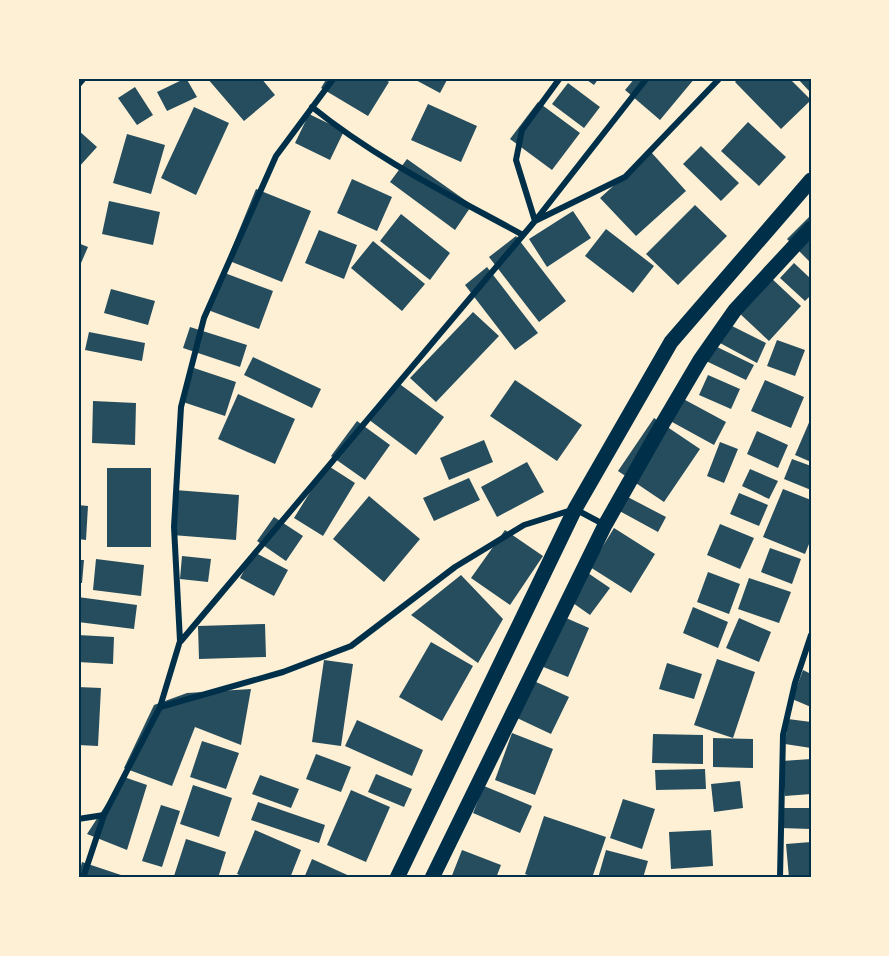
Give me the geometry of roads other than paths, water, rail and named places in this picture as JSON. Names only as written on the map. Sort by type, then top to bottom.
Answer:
[{"type":"main road","points":[[397,878],[575,509],[671,342],[811,180]]},
{"type":"main road","points":[[432,878],[605,525],[700,360],[729,318],[811,228]]},
{"type":"street","points":[[78,85],[84,78]]},
{"type":"street","points":[[83,878],[104,815],[160,707],[180,641],[174,527],[181,407],[204,318],[276,156],[334,78]]},
{"type":"street","points":[[535,221],[516,160],[522,130],[560,78]]},
{"type":"street","points":[[180,641],[535,221],[647,78]]},
{"type":"street","points":[[535,221],[625,177],[720,78]]},
{"type":"street","points":[[312,107],[348,136],[392,163],[522,235]]},
{"type":"street","points":[[160,707],[283,672],[351,646],[455,567],[524,525],[575,509],[605,525]]},
{"type":"street","points":[[780,878],[783,735],[795,683],[811,635]]},
{"type":"street","points":[[78,819],[104,815]]}]
